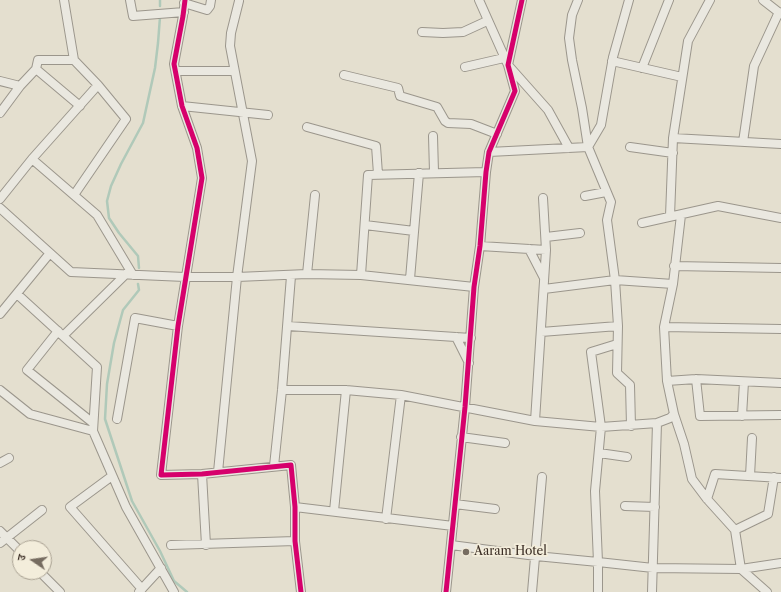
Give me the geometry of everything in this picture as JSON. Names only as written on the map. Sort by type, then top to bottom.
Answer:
[{"type":"street","points":[[64,0],[74,60],[98,85],[126,119],[74,195]]},
{"type":"street","points":[[130,0],[133,16],[184,12]]},
{"type":"street","points":[[211,0],[210,6],[207,10],[184,2],[184,12],[174,64],[182,106],[197,148],[202,178],[178,326],[161,475],[202,474],[292,465],[295,507],[295,541],[301,592]]},
{"type":"street","points":[[446,592],[465,407],[474,287],[480,246],[486,172],[489,152],[515,91],[506,62],[479,0]]},
{"type":"street","points":[[506,62],[522,0]]},
{"type":"street","points":[[578,0],[572,14],[569,38],[588,147],[611,202],[606,220],[615,280],[618,326],[617,373],[630,385],[631,426]]},
{"type":"street","points":[[588,147],[601,125],[612,61],[628,0]]},
{"type":"street","points":[[642,68],[669,0]]},
{"type":"street","points":[[670,216],[673,138],[688,42],[710,0]]},
{"type":"street","points":[[743,142],[754,66],[780,13],[763,0]]},
{"type":"street","points":[[218,472],[237,277],[252,161],[230,46],[231,33],[239,1]]},
{"type":"street","points":[[422,32],[463,32],[487,21]]},
{"type":"street","points":[[0,113],[20,86],[36,69],[38,60],[74,60]]},
{"type":"street","points":[[612,61],[682,77]]},
{"type":"street","points":[[465,67],[506,62]]},
{"type":"street","points":[[506,62],[548,110],[572,148]]},
{"type":"street","points":[[36,69],[80,106]]},
{"type":"street","points":[[176,71],[234,71]]},
{"type":"street","points":[[344,75],[398,88],[400,96],[437,107],[445,121],[448,123],[471,124],[497,134]]},
{"type":"street","points":[[0,81],[20,86]]},
{"type":"street","points":[[0,199],[32,159],[98,85]]},
{"type":"street","points":[[182,106],[268,115]]},
{"type":"street","points":[[307,127],[376,146],[378,174]]},
{"type":"street","points":[[433,136],[434,172]]},
{"type":"street","points":[[673,138],[781,144]]},
{"type":"street","points":[[489,152],[588,147]]},
{"type":"street","points":[[630,147],[673,153]]},
{"type":"street","points":[[32,159],[97,215],[129,274]]},
{"type":"street","points":[[361,275],[368,174],[486,172]]},
{"type":"street","points":[[410,279],[419,173]]},
{"type":"street","points":[[585,196],[606,192]]},
{"type":"street","points":[[307,274],[315,195]]},
{"type":"street","points":[[535,421],[546,250],[543,198]]},
{"type":"street","points":[[642,223],[718,206],[781,218]]},
{"type":"street","points":[[0,208],[71,272],[185,277],[291,276],[307,274],[361,275],[474,287]]},
{"type":"street","points":[[681,215],[674,266],[667,284],[664,327],[670,417],[684,444],[692,479],[734,530],[741,569],[767,592]]},
{"type":"street","points":[[365,225],[414,230]]},
{"type":"street","points":[[546,237],[580,233]]},
{"type":"street","points":[[480,246],[546,250]]},
{"type":"street","points":[[529,249],[544,278]]},
{"type":"street","points":[[0,314],[18,294],[50,253]]},
{"type":"street","points":[[674,266],[781,268]]},
{"type":"street","points":[[93,427],[27,370],[61,333],[129,274]]},
{"type":"street","points":[[274,466],[288,326],[291,276]]},
{"type":"street","points":[[544,289],[615,280],[667,284]]},
{"type":"street","points":[[18,294],[97,366],[93,427],[126,507],[174,592]]},
{"type":"street","points":[[117,419],[134,318],[178,326]]},
{"type":"street","points":[[288,326],[471,338]]},
{"type":"street","points":[[541,332],[618,326]]},
{"type":"street","points":[[664,327],[781,329]]},
{"type":"street","points":[[456,337],[469,363]]},
{"type":"street","points":[[598,592],[595,491],[601,427],[591,352],[618,344]]},
{"type":"street","points":[[667,381],[696,379],[781,383]]},
{"type":"street","points":[[696,379],[700,416],[781,415]]},
{"type":"street","points":[[742,416],[744,382]]},
{"type":"street","points":[[0,390],[30,414],[93,427]]},
{"type":"street","points":[[282,390],[346,390],[401,395],[535,421],[601,427],[657,424],[670,417]]},
{"type":"street","points":[[334,511],[346,390]]},
{"type":"street","points":[[386,518],[401,395]]},
{"type":"street","points":[[652,592],[657,424]]},
{"type":"street","points":[[461,437],[504,443]]},
{"type":"street","points":[[750,476],[752,438]]},
{"type":"street","points":[[599,453],[627,458]]},
{"type":"street","points":[[0,463],[9,458]]},
{"type":"street","points":[[202,474],[206,544]]},
{"type":"street","points":[[707,499],[715,474],[778,478],[768,514],[734,530]]},
{"type":"street","points":[[112,476],[70,506],[140,591],[161,568]]},
{"type":"street","points":[[532,592],[542,477]]},
{"type":"street","points":[[455,504],[495,509]]},
{"type":"street","points":[[625,506],[655,507]]},
{"type":"street","points":[[295,507],[453,526]]},
{"type":"street","points":[[3,540],[42,510]]},
{"type":"street","points":[[0,531],[3,540],[12,546]]},
{"type":"street","points":[[172,545],[295,541]]},
{"type":"street","points":[[451,545],[536,556],[653,568],[741,569],[781,563]]},
{"type":"street","points":[[48,580],[60,592]]},
{"type":"waterway","points":[[160,0],[160,6]]},
{"type":"waterway","points":[[139,268],[138,256],[109,218],[107,201],[111,186],[121,164],[143,123],[155,68],[160,17]]},
{"type":"waterway","points":[[138,284],[139,290],[123,310],[114,343],[107,384],[105,419],[132,501],[160,551],[174,581],[187,592]]},
{"type":"cycle path","points":[[185,0],[174,64],[182,106],[197,148],[202,178],[178,326],[161,475],[202,474],[291,465],[295,507],[295,541],[301,592]]},
{"type":"cycle path","points":[[446,592],[465,407],[474,287],[480,246],[486,172],[489,152],[515,91],[508,65],[522,0]]},
{"type":"place","name":"Aaram Hotel","points":[[466,552]]}]
